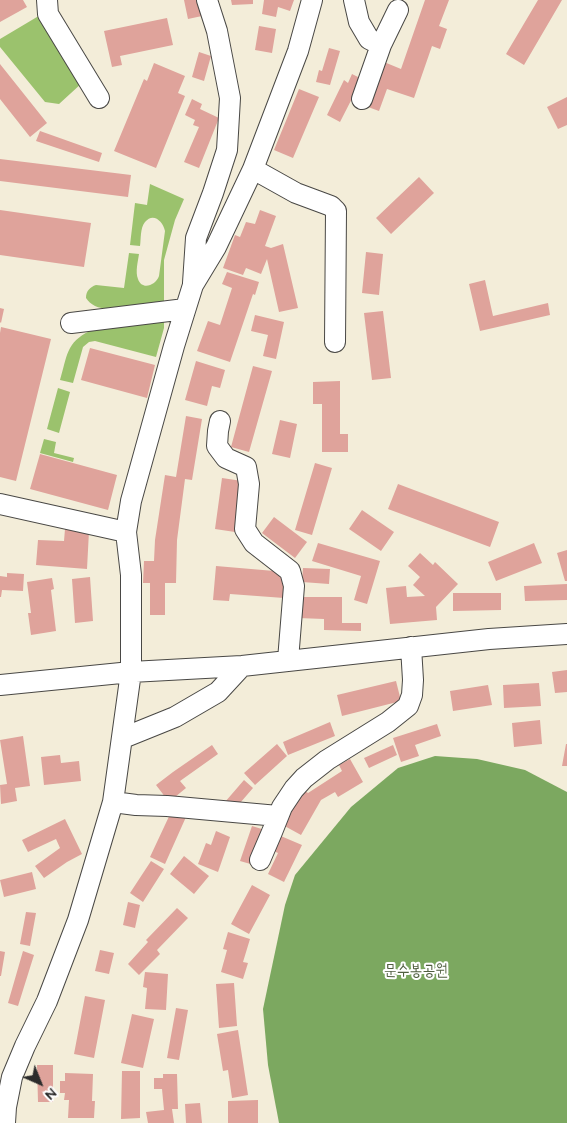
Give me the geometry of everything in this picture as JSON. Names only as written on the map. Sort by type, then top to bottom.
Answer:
[{"type":"street","points":[[47,0],[48,14],[100,98]]},
{"type":"street","points":[[5,1123],[12,1077],[51,992],[78,920],[114,802],[131,672],[131,575],[126,532],[131,501],[192,285],[196,238],[227,150],[230,98],[217,31],[208,0]]},
{"type":"street","points":[[192,285],[216,247],[253,169],[298,51],[312,0]]},
{"type":"street","points":[[354,0],[359,22],[369,39],[382,44]]},
{"type":"street","points":[[362,99],[382,44],[398,10]]},
{"type":"street","points":[[253,169],[296,194],[331,206],[336,211],[335,342]]},
{"type":"street","points":[[72,323],[185,309]]},
{"type":"street","points":[[220,421],[217,446],[226,458],[246,467],[249,484],[245,529],[254,543],[290,571],[294,586],[288,660]]},
{"type":"street","points":[[0,504],[126,532]]},
{"type":"street","points":[[0,685],[131,672],[242,666],[489,639],[567,634]]},
{"type":"street","points":[[260,860],[282,806],[304,778],[327,760],[388,722],[408,706],[412,695],[413,680],[411,647]]},
{"type":"street","points":[[123,738],[175,717],[218,692],[242,666]]},
{"type":"street","points":[[114,802],[278,816]]},
{"type":"green space","points":[[42,14],[82,83],[59,104],[45,102],[0,47],[0,39]]},
{"type":"green space","points":[[150,184],[184,199],[175,220],[164,260],[164,301],[119,308],[95,306],[86,298],[88,291],[92,287],[96,285],[124,288],[129,253],[139,254],[137,273],[140,283],[146,286],[152,284],[159,276],[165,231],[160,221],[154,218],[148,219],[142,227],[140,246],[130,245],[135,203],[147,205]]},
{"type":"green space","points":[[164,318],[164,328],[156,357],[95,341],[89,342],[83,347],[73,383],[60,380],[66,357],[72,345],[82,335],[90,331]]},
{"type":"green space","points":[[58,388],[70,392],[59,433],[47,429]]},
{"type":"green space","points":[[44,439],[56,442],[54,453],[74,458],[73,462],[40,453]]},
{"type":"green space","name":"문수봉공원","points":[[435,756],[477,759],[525,770],[567,792],[567,1123],[279,1123],[268,1065],[263,1009],[285,905],[295,875],[351,807],[398,768]]},
{"type":"building","points":[[0,0],[23,0],[27,7],[0,22]]},
{"type":"building","points":[[184,0],[198,0],[202,16],[188,19]]},
{"type":"building","points":[[231,0],[253,0],[253,4],[232,5]]},
{"type":"building","points":[[264,0],[294,0],[290,11],[278,7],[276,17],[262,14]]},
{"type":"building","points":[[425,0],[449,0],[439,26],[447,29],[440,49],[432,46],[414,98],[387,89],[379,111],[368,107],[384,62],[401,69]]},
{"type":"building","points":[[538,0],[562,0],[524,65],[506,54]]},
{"type":"building","points":[[167,18],[173,45],[120,56],[122,65],[112,67],[104,31]]},
{"type":"building","points":[[259,26],[276,29],[272,53],[255,50]]},
{"type":"building","points":[[329,48],[340,51],[330,85],[316,82],[319,70],[322,71]]},
{"type":"building","points":[[199,52],[211,56],[204,81],[192,77]]},
{"type":"building","points":[[154,63],[185,76],[178,93],[185,96],[156,168],[114,151],[144,79],[147,81]]},
{"type":"building","points":[[0,64],[47,123],[30,137],[0,99]]},
{"type":"building","points":[[352,74],[362,79],[340,122],[327,115],[344,80],[348,83]]},
{"type":"building","points":[[299,89],[319,97],[293,158],[274,150]]},
{"type":"building","points":[[567,97],[567,125],[558,129],[547,107]]},
{"type":"building","points":[[192,99],[202,104],[200,109],[219,118],[199,168],[184,162],[199,127],[193,125],[195,120],[185,115]]},
{"type":"building","points":[[40,131],[102,153],[99,162],[36,141]]},
{"type":"building","points":[[0,159],[131,175],[128,197],[0,181]]},
{"type":"building","points":[[419,177],[434,193],[391,234],[376,218]]},
{"type":"building","points":[[0,210],[91,223],[84,267],[0,255]]},
{"type":"building","points":[[260,210],[276,216],[265,246],[271,248],[283,244],[298,308],[279,312],[267,259],[261,274],[246,268],[243,275],[223,268],[235,235],[240,237],[246,222],[255,224]]},
{"type":"building","points":[[366,252],[383,254],[379,295],[362,293]]},
{"type":"building","points":[[227,272],[259,282],[255,295],[253,294],[230,362],[197,351],[208,321],[220,325],[232,288],[222,284]]},
{"type":"building","points":[[485,280],[493,316],[548,303],[550,315],[480,331],[469,284]]},
{"type":"building","points":[[0,308],[4,309],[1,323],[0,322]]},
{"type":"building","points":[[383,311],[391,378],[372,380],[364,313]]},
{"type":"building","points":[[255,315],[284,322],[276,359],[263,356],[268,335],[251,331]]},
{"type":"building","points":[[1,327],[51,339],[16,481],[0,477]]},
{"type":"building","points":[[90,348],[155,365],[147,398],[81,380]]},
{"type":"building","points":[[196,361],[225,370],[220,388],[212,386],[207,406],[185,400]]},
{"type":"building","points":[[253,366],[272,371],[249,452],[231,447]]},
{"type":"building","points":[[340,381],[340,434],[348,434],[348,452],[322,452],[322,404],[313,404],[313,382]]},
{"type":"building","points":[[186,416],[202,419],[192,480],[185,479],[177,540],[176,583],[165,583],[165,615],[150,615],[150,583],[143,583],[144,561],[154,561],[155,540],[165,475],[176,477]]},
{"type":"building","points":[[280,420],[297,424],[290,458],[272,454]]},
{"type":"building","points":[[40,454],[117,475],[108,510],[30,489]]},
{"type":"building","points":[[315,463],[332,468],[312,535],[295,530]]},
{"type":"building","points":[[222,478],[242,481],[235,532],[215,529]]},
{"type":"building","points":[[398,484],[499,522],[490,547],[388,509]]},
{"type":"building","points":[[362,510],[394,532],[381,551],[349,529]]},
{"type":"building","points":[[274,517],[307,542],[295,558],[262,533]]},
{"type":"building","points":[[65,529],[89,531],[87,569],[36,565],[38,540],[64,541]]},
{"type":"building","points":[[318,543],[380,561],[367,604],[354,600],[361,576],[312,561]]},
{"type":"building","points":[[534,543],[542,563],[496,581],[488,562]]},
{"type":"building","points":[[567,550],[567,581],[565,581],[557,553]]},
{"type":"building","points":[[420,553],[433,565],[435,562],[458,584],[436,607],[437,620],[390,624],[386,588],[406,586],[407,597],[425,596],[413,585],[420,577],[408,566]]},
{"type":"building","points":[[216,566],[286,572],[284,598],[230,594],[229,601],[213,600]]},
{"type":"building","points":[[303,568],[330,569],[329,584],[302,582]]},
{"type":"building","points":[[7,573],[24,574],[23,591],[2,590],[0,597],[0,576],[7,577]]},
{"type":"building","points":[[90,577],[93,621],[75,623],[72,579]]},
{"type":"building","points":[[52,578],[54,589],[51,590],[56,631],[31,635],[28,613],[31,613],[27,582]]},
{"type":"building","points":[[567,584],[567,600],[525,601],[524,586]]},
{"type":"building","points":[[453,593],[501,593],[501,610],[453,611]]},
{"type":"building","points":[[298,597],[342,597],[342,623],[361,623],[361,631],[324,630],[324,619],[298,618]]},
{"type":"building","points":[[567,670],[567,692],[555,693],[552,672]]},
{"type":"building","points":[[396,681],[401,701],[342,716],[337,695]]},
{"type":"building","points":[[539,683],[541,706],[504,708],[503,685]]},
{"type":"building","points":[[488,685],[492,705],[453,711],[450,691]]},
{"type":"building","points":[[540,720],[542,744],[514,747],[512,723]]},
{"type":"building","points":[[330,722],[335,736],[288,755],[283,742]]},
{"type":"building","points":[[437,724],[441,736],[415,745],[419,756],[401,762],[393,738]]},
{"type":"building","points":[[23,736],[30,786],[15,788],[17,801],[1,804],[0,785],[7,784],[0,740]]},
{"type":"building","points":[[277,744],[287,756],[255,785],[244,773]]},
{"type":"building","points":[[566,744],[567,766],[562,766]]},
{"type":"building","points":[[212,745],[218,754],[180,781],[186,788],[169,802],[156,785]]},
{"type":"building","points":[[393,745],[397,755],[369,768],[364,758]]},
{"type":"building","points":[[60,755],[61,763],[79,761],[81,781],[44,785],[41,757]]},
{"type":"building","points":[[350,759],[363,782],[338,797],[335,792],[321,800],[301,835],[281,824],[302,789],[308,793],[342,771],[339,765]]},
{"type":"building","points":[[244,780],[253,788],[234,810],[225,802]]},
{"type":"building","points":[[172,810],[186,817],[165,864],[150,857]]},
{"type":"building","points":[[65,819],[82,854],[44,878],[35,866],[60,848],[56,839],[28,852],[22,840]]},
{"type":"building","points":[[252,826],[265,830],[254,865],[240,861]]},
{"type":"building","points":[[216,831],[230,837],[218,872],[198,864],[206,843],[211,845]]},
{"type":"building","points":[[276,834],[302,845],[284,882],[268,874],[278,853],[269,849]]},
{"type":"building","points":[[184,856],[209,876],[194,894],[170,874]]},
{"type":"building","points":[[151,861],[164,869],[143,902],[130,893]]},
{"type":"building","points":[[32,872],[36,889],[4,897],[0,880]]},
{"type":"building","points":[[252,885],[270,895],[249,934],[231,924]]},
{"type":"building","points":[[128,902],[140,905],[135,928],[123,925]]},
{"type":"building","points":[[177,908],[188,918],[157,950],[160,954],[139,975],[128,964],[148,942],[146,940]]},
{"type":"building","points":[[26,912],[36,913],[30,946],[20,944]]},
{"type":"building","points":[[228,932],[250,939],[243,962],[248,963],[243,979],[221,972],[227,950],[223,949]]},
{"type":"building","points":[[100,950],[114,953],[109,974],[95,971]]},
{"type":"building","points":[[0,951],[5,952],[1,976],[0,976]]},
{"type":"building","points":[[23,951],[34,955],[18,1006],[8,1003]]},
{"type":"building","points":[[145,972],[168,974],[166,1010],[145,1009],[147,988],[143,987]]},
{"type":"building","points":[[234,983],[237,1026],[219,1028],[216,984]]},
{"type":"building","points":[[85,996],[105,1000],[94,1058],[74,1054]]},
{"type":"building","points":[[176,1008],[188,1010],[179,1060],[167,1058]]},
{"type":"building","points":[[132,1014],[154,1019],[143,1068],[121,1063]]},
{"type":"building","points":[[238,1030],[248,1095],[232,1098],[228,1070],[223,1071],[217,1034]]},
{"type":"building","points":[[37,1065],[53,1065],[53,1102],[38,1102]]},
{"type":"building","points":[[122,1071],[140,1071],[140,1118],[121,1119]]},
{"type":"building","points":[[65,1073],[93,1074],[92,1101],[95,1101],[94,1118],[68,1118],[69,1100],[64,1100],[65,1093],[60,1093],[60,1081],[65,1081]]},
{"type":"building","points":[[163,1074],[177,1074],[178,1109],[172,1109],[174,1123],[148,1123],[146,1112],[164,1110],[162,1089],[154,1089],[154,1078],[163,1078]]},
{"type":"building","points":[[258,1100],[258,1123],[228,1123],[228,1101]]},
{"type":"building","points":[[200,1103],[202,1123],[186,1123],[185,1104]]}]
